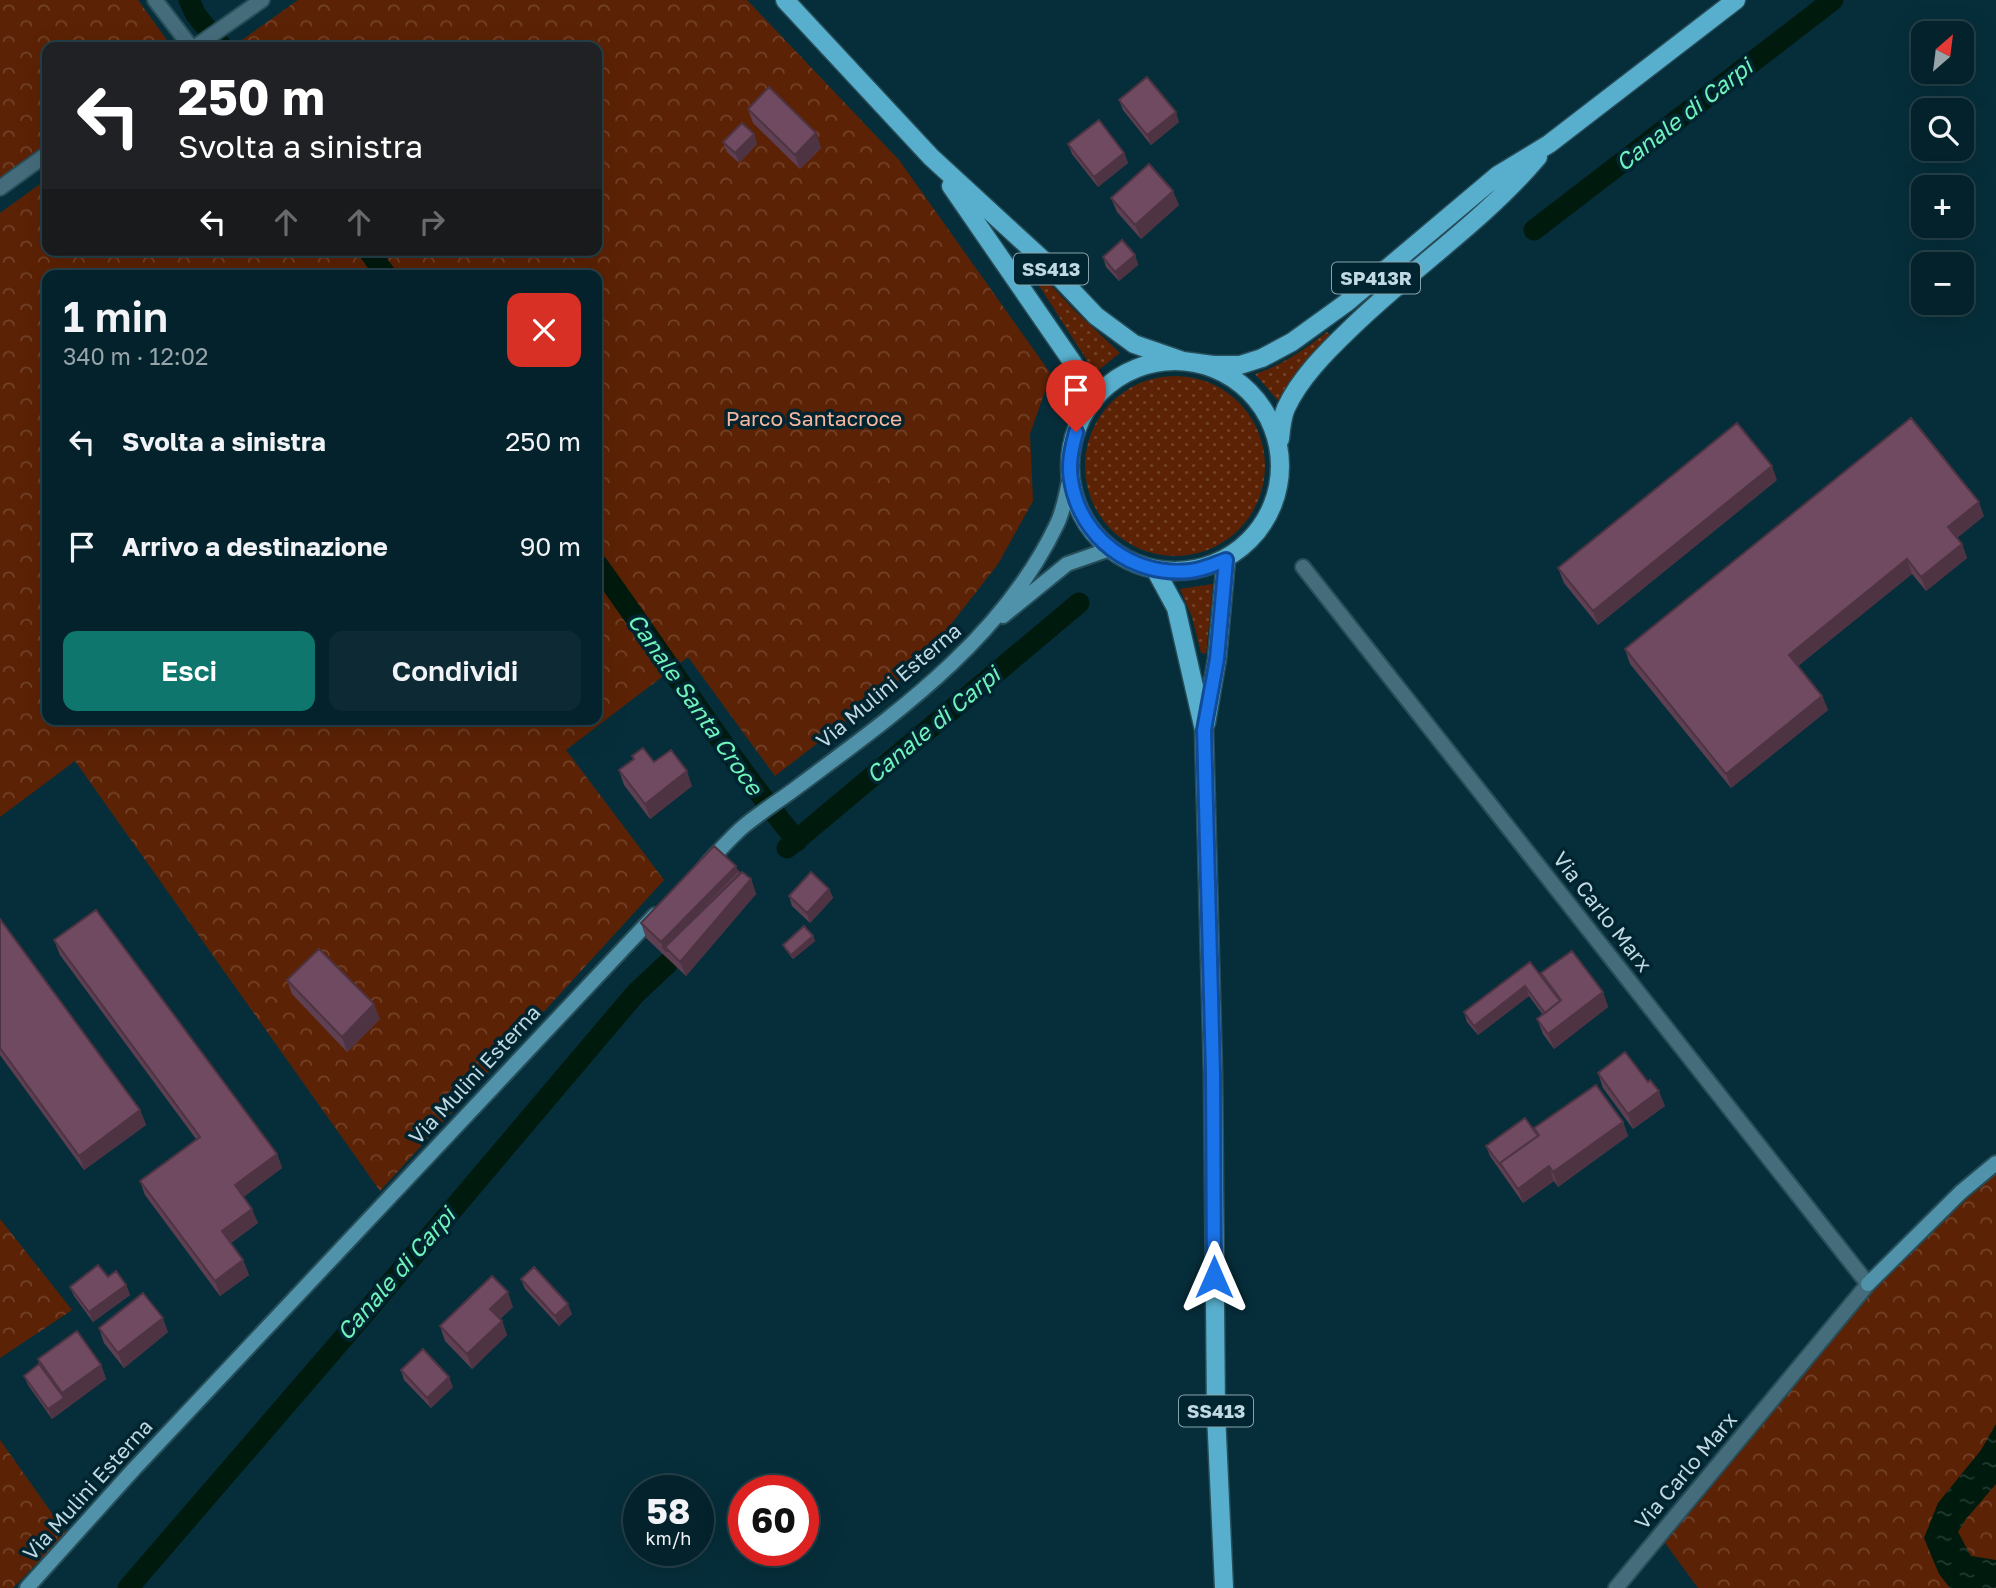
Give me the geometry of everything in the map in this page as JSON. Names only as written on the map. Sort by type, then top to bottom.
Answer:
[{"type":"main road","name":"SS413","points":[[785,0],[931,157],[1042,260],[1096,316],[1134,344],[1210,366],[1235,378],[1256,396],[1271,419],[1279,446],[1279,478],[1270,511],[1252,537],[1226,560],[1192,572],[1156,571],[1132,563],[1110,549],[1090,529],[1077,505],[1070,478],[1070,454],[1083,387],[1073,363],[931,157]]},
{"type":"main road","name":"SP413R","points":[[1183,360],[1213,365],[1240,365],[1262,358],[1293,342],[1346,303],[1497,175],[1549,144],[1736,0]]},
{"type":"main road","name":"SP413R","points":[[1279,446],[1286,408],[1308,374],[1335,343],[1382,298],[1512,187],[1549,144]]},
{"type":"main road","name":"SS413","points":[[1076,432],[1095,398],[1125,373],[1153,363],[1183,360]]},
{"type":"main road","name":"Via Mulini Esterna","points":[[988,628],[1034,565],[1058,522],[1070,478]]},
{"type":"main road","name":"Via Mulini Esterna","points":[[695,875],[744,826],[946,671],[988,628],[1067,564],[1110,549]]},
{"type":"main road","name":"SS413","points":[[1204,730],[1217,659],[1226,560]]},
{"type":"main road","name":"SS413","points":[[1156,571],[1176,608],[1204,730],[1213,1073],[1216,1413],[1224,1588]]},
{"type":"main road","name":"Via Mulini Esterna","points":[[27,1588],[134,1468],[666,904]]},
{"type":"main road","name":"Via Carlo Marx","points":[[1868,1284],[1961,1192],[1996,1163]]},
{"type":"street","points":[[155,0],[192,42]]},
{"type":"street","points":[[201,42],[262,0]]},
{"type":"street","points":[[0,188],[42,158]]},
{"type":"street","name":"Via Carlo Marx","points":[[1303,567],[1868,1284],[1616,1588]]},
{"type":"green space","points":[[0,0],[138,0],[168,42],[42,42],[42,149],[0,180]]},
{"type":"green space","name":"Parco Santacroce","points":[[298,0],[747,0],[899,160],[1051,374],[1030,434],[1033,501],[998,564],[919,665],[775,776],[688,657],[602,723],[602,270],[42,270],[42,725],[599,725],[566,750],[664,880],[380,1191],[75,761],[0,817],[0,213],[42,183],[42,256],[602,256],[602,42],[239,42]]},
{"type":"green space","points":[[1042,279],[1120,353],[1095,373],[1038,284]]},
{"type":"green space","points":[[1327,332],[1331,335],[1299,374],[1280,403],[1255,374],[1292,356]]},
{"type":"green space","points":[[1175,376],[1193,377],[1210,383],[1239,402],[1258,431],[1264,448],[1264,484],[1258,501],[1239,530],[1210,549],[1193,555],[1175,556],[1157,555],[1140,549],[1111,530],[1092,501],[1086,484],[1085,466],[1086,448],[1092,431],[1111,402],[1140,383],[1157,377]]},
{"type":"green space","points":[[1213,584],[1206,654],[1201,653],[1192,617],[1180,589]]},
{"type":"green space","points":[[1996,1157],[1996,1588],[1698,1588],[1657,1532],[1802,1360]]},
{"type":"green space","points":[[0,1219],[72,1310],[0,1358]]},
{"type":"green space","points":[[0,1440],[66,1533],[13,1588],[0,1588]]},
{"type":"water","points":[[1996,1424],[1996,1484],[1958,1532],[1971,1556],[1996,1560],[1996,1588],[1950,1588],[1939,1574],[1924,1538],[1938,1503],[1981,1450]]},
{"type":"building","points":[[1147,77],[1176,112],[1147,135],[1119,100]]},
{"type":"building","points":[[769,87],[816,133],[795,155],[748,109]]},
{"type":"building","points":[[1099,120],[1124,153],[1094,177],[1068,144]]},
{"type":"building","points":[[742,123],[754,134],[735,153],[723,142]]},
{"type":"building","points":[[1149,164],[1173,191],[1135,225],[1111,198]]},
{"type":"building","points":[[1122,240],[1135,255],[1115,272],[1103,257]]},
{"type":"building","points":[[1911,418],[1979,502],[1948,527],[1962,544],[1921,577],[1907,559],[1789,655],[1822,696],[1726,774],[1625,649]]},
{"type":"building","points":[[1737,423],[1772,466],[1593,611],[1558,568]]},
{"type":"building","points":[[643,748],[654,762],[671,750],[687,771],[645,804],[619,770]]},
{"type":"building","points":[[714,846],[736,866],[661,942],[641,923]]},
{"type":"building","points":[[738,871],[740,873],[665,947],[667,952],[663,947]]},
{"type":"building","points":[[742,872],[751,879],[680,962],[665,947]]},
{"type":"building","points":[[811,872],[829,889],[807,913],[789,896]]},
{"type":"building","points":[[96,910],[277,1154],[235,1185],[252,1209],[222,1231],[243,1260],[215,1281],[140,1181],[200,1137],[54,940]]},
{"type":"building","points":[[0,919],[140,1110],[79,1156],[0,1048]]},
{"type":"building","points":[[804,926],[813,936],[791,955],[783,945]]},
{"type":"building","points":[[319,949],[374,1004],[342,1037],[287,980]]},
{"type":"building","points":[[1572,951],[1603,992],[1548,1034],[1537,1019],[1561,1000],[1541,973]]},
{"type":"building","points":[[1530,962],[1560,1001],[1545,1013],[1525,986],[1474,1026],[1464,1012]]},
{"type":"building","points":[[1625,1052],[1648,1082],[1650,1080],[1659,1091],[1628,1114],[1598,1073]]},
{"type":"building","points":[[1596,1085],[1623,1122],[1553,1172],[1549,1166],[1518,1189],[1500,1163],[1539,1135],[1534,1128]]},
{"type":"building","points":[[1525,1118],[1538,1136],[1500,1163],[1502,1167],[1486,1146]]},
{"type":"building","points":[[98,1265],[108,1277],[116,1271],[126,1285],[89,1312],[70,1287]]},
{"type":"building","points":[[534,1267],[568,1304],[555,1316],[521,1279]]},
{"type":"building","points":[[492,1276],[508,1292],[490,1309],[502,1321],[467,1354],[440,1326]]},
{"type":"building","points":[[143,1293],[163,1318],[118,1353],[99,1328]]},
{"type":"building","points":[[77,1331],[101,1365],[62,1393],[38,1359]]},
{"type":"building","points":[[423,1349],[449,1377],[427,1398],[401,1370]]},
{"type":"building","points":[[39,1364],[64,1398],[48,1409],[24,1376]]},
{"type":"waterway","name":"Canale Santa Croce","points":[[189,0],[196,15],[218,42]]},
{"type":"waterway","name":"Canale di Carpi","points":[[1534,230],[1833,0]]},
{"type":"waterway","name":"Canale Santa Croce","points":[[372,256],[382,270]]},
{"type":"waterway","name":"Canale Santa Croce","points":[[602,571],[720,739],[797,841]]},
{"type":"waterway","name":"Canale di Carpi","points":[[787,848],[1079,603]]},
{"type":"waterway","name":"Canale di Carpi","points":[[128,1588],[635,994],[668,963]]},
{"type":"route","points":[[1076,432],[1070,454],[1070,478],[1077,505],[1090,529],[1110,549],[1132,563],[1156,571],[1192,572],[1226,560],[1217,659],[1204,730],[1213,1073],[1214,1277]]}]
